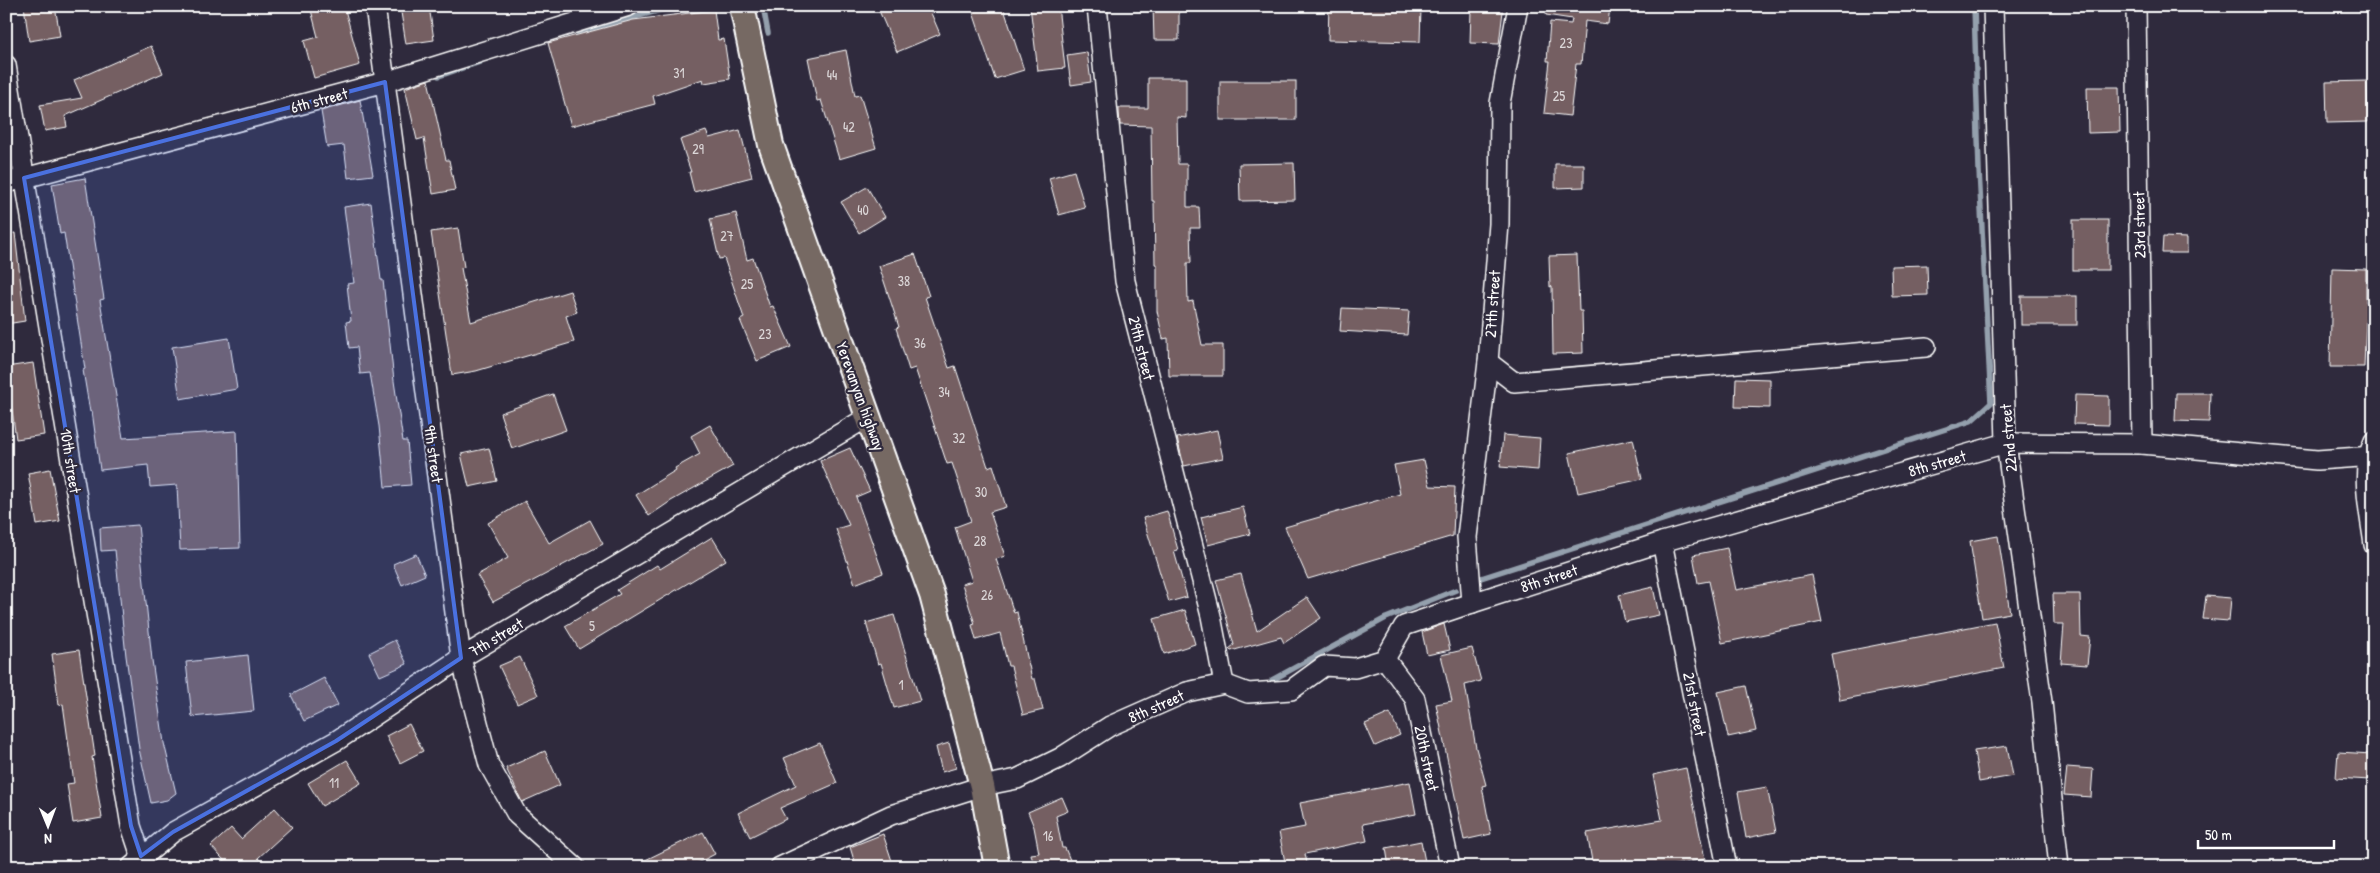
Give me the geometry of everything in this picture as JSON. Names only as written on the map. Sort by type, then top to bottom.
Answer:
[{"type":"main road","name":"Yerevanyan highway","points":[[742,6],[771,145],[932,595],[982,786],[997,867]]},
{"type":"street","name":"9th street","points":[[375,6],[461,658],[489,765],[517,815],[575,867]]},
{"type":"street","name":"6th street","points":[[15,180],[385,82],[629,6]]},
{"type":"street","name":"29th street","points":[[1097,6],[1125,281],[1211,616],[1224,684]]},
{"type":"street","name":"27th street","points":[[1472,603],[1467,537],[1488,362],[1499,224],[1500,103],[1518,6]]},
{"type":"street","name":"22nd street","points":[[1992,6],[2006,443],[2042,702],[2059,867]]},
{"type":"street","name":"23rd street","points":[[2136,6],[2142,444]]},
{"type":"street","name":"10th street","points":[[6,65],[15,180],[136,862]]},
{"type":"street","points":[[1488,362],[1514,382],[1926,347]]},
{"type":"street","name":"7th street","points":[[136,862],[173,832],[336,741],[461,658],[868,417]]},
{"type":"street","name":"8th street","points":[[1384,659],[1404,626],[1662,542],[2006,443],[2142,444],[2317,460],[2371,451]]},
{"type":"street","points":[[2371,451],[2367,486],[2374,545]]},
{"type":"street","name":"21st street","points":[[1662,542],[1727,867]]},
{"type":"street","points":[[1224,684],[1248,693],[1291,690],[1324,666],[1355,668],[1384,659]]},
{"type":"street","name":"20th street","points":[[1384,659],[1415,699],[1450,867]]},
{"type":"street","name":"8th street","points":[[780,867],[891,815],[982,786],[1017,779],[1060,758],[1110,726],[1187,692],[1224,684]]},
{"type":"highlighted area","points":[[385,82],[461,658],[336,741],[173,832],[141,856],[131,826],[24,178]]},
{"type":"building","points":[[24,6],[55,6],[60,36],[29,41]]},
{"type":"building","points":[[310,6],[344,6],[360,65],[314,78],[304,41],[318,37]]},
{"type":"building","points":[[400,6],[429,6],[434,40],[406,44]]},
{"type":"building","points":[[877,6],[928,6],[940,34],[897,52]]},
{"type":"building","points":[[971,6],[1003,6],[1024,70],[995,79]]},
{"type":"building","points":[[1030,6],[1058,6],[1065,68],[1038,71]]},
{"type":"building","points":[[1153,6],[1179,6],[1179,40],[1154,40]]},
{"type":"building","points":[[1329,6],[1421,8],[1420,42],[1328,40]]},
{"type":"building","points":[[1547,6],[1610,6],[1608,24],[1585,21],[1581,64],[1576,64],[1570,116],[1544,113],[1550,61],[1547,61],[1550,22],[1571,24],[1572,19],[1546,15]]},
{"type":"building","points":[[714,10],[718,40],[724,39],[730,79],[704,83],[703,79],[653,96],[655,104],[571,126],[548,43],[633,20]]},
{"type":"building","points":[[1471,10],[1503,11],[1499,44],[1470,43]]},
{"type":"building","points":[[151,46],[163,73],[65,116],[67,127],[45,131],[40,105],[82,98],[74,80]]},
{"type":"building","points":[[846,50],[855,96],[860,95],[876,148],[839,159],[821,100],[817,101],[808,58]]},
{"type":"building","points":[[1087,52],[1091,82],[1071,85],[1067,55]]},
{"type":"building","points":[[1148,78],[1186,78],[1186,118],[1177,117],[1178,164],[1187,164],[1187,207],[1199,207],[1200,228],[1190,228],[1191,263],[1187,263],[1188,302],[1193,301],[1202,345],[1223,345],[1223,376],[1169,376],[1168,338],[1163,339],[1157,311],[1157,264],[1155,264],[1154,201],[1152,201],[1151,126],[1120,125],[1119,111],[1119,108],[1148,108]]},
{"type":"building","points":[[428,80],[446,160],[449,160],[455,190],[433,194],[424,138],[417,140],[405,88]]},
{"type":"building","points":[[1220,81],[1296,81],[1296,120],[1220,120]]},
{"type":"building","points":[[2367,81],[2368,122],[2327,123],[2326,82]]},
{"type":"building","points":[[2087,87],[2119,87],[2120,132],[2088,133]]},
{"type":"building","points":[[360,100],[373,175],[348,178],[344,145],[327,147],[321,111]]},
{"type":"building","points":[[740,130],[752,177],[694,192],[689,172],[691,172],[680,140],[706,131],[709,138]]},
{"type":"building","points":[[1294,163],[1295,200],[1240,201],[1239,164]]},
{"type":"building","points":[[1555,164],[1584,164],[1584,187],[1555,188]]},
{"type":"building","points":[[1074,171],[1085,208],[1059,215],[1049,178]]},
{"type":"building","points":[[85,178],[104,299],[100,300],[123,438],[237,431],[240,548],[180,550],[177,485],[150,487],[148,465],[100,470],[92,411],[90,412],[83,370],[85,369],[64,233],[60,234],[52,184]]},
{"type":"building","points":[[867,187],[885,217],[859,233],[841,202]]},
{"type":"building","points":[[371,203],[381,280],[383,280],[394,381],[403,441],[407,441],[411,485],[385,487],[379,426],[370,373],[360,374],[357,347],[349,348],[346,322],[351,321],[347,284],[354,283],[344,207]]},
{"type":"building","points":[[736,213],[747,260],[753,258],[770,307],[773,306],[791,347],[757,361],[740,320],[744,318],[724,258],[719,259],[710,219]]},
{"type":"building","points":[[2073,220],[2108,220],[2108,270],[2073,270]]},
{"type":"building","points":[[458,228],[464,267],[461,268],[471,322],[570,291],[577,312],[566,316],[574,342],[476,371],[452,375],[431,232]]},
{"type":"building","points":[[15,233],[25,321],[6,324],[6,234]]},
{"type":"building","points":[[2163,237],[2187,238],[2187,253],[2162,253]]},
{"type":"building","points":[[915,254],[929,296],[925,297],[949,368],[955,366],[988,467],[993,465],[1006,507],[990,512],[1005,556],[996,559],[1014,613],[1017,612],[1032,679],[1035,679],[1043,710],[1023,715],[1011,666],[1008,666],[1000,633],[976,640],[972,625],[975,624],[962,584],[972,581],[955,527],[971,521],[952,463],[947,464],[915,368],[909,370],[896,328],[899,327],[879,266]]},
{"type":"building","points":[[1577,255],[1579,311],[1582,311],[1583,353],[1553,354],[1552,286],[1550,287],[1549,256]]},
{"type":"building","points":[[1927,265],[1928,295],[1892,296],[1891,266]]},
{"type":"building","points":[[2332,268],[2366,269],[2366,302],[2374,302],[2374,318],[2366,318],[2364,367],[2330,367]]},
{"type":"building","points":[[2021,296],[2077,296],[2077,325],[2021,325]]},
{"type":"building","points":[[1342,308],[1409,311],[1407,335],[1340,331]]},
{"type":"building","points":[[229,338],[237,389],[180,399],[172,347]]},
{"type":"building","points":[[33,363],[44,435],[16,439],[6,367]]},
{"type":"building","points":[[1736,378],[1770,379],[1770,408],[1735,407]]},
{"type":"building","points":[[2176,393],[2210,393],[2209,422],[2175,421]]},
{"type":"building","points":[[553,394],[566,430],[512,449],[500,413]]},
{"type":"building","points":[[2075,395],[2109,396],[2109,425],[2074,424]]},
{"type":"building","points":[[710,425],[733,466],[671,501],[649,516],[636,495],[676,470],[675,468],[700,454],[691,436]]},
{"type":"building","points":[[1217,430],[1223,458],[1184,466],[1177,438]]},
{"type":"building","points":[[1503,435],[1540,438],[1538,470],[1500,467]]},
{"type":"building","points":[[1633,439],[1642,479],[1578,493],[1569,453]]},
{"type":"building","points":[[489,448],[497,481],[469,487],[461,454]]},
{"type":"building","points":[[850,448],[870,491],[856,497],[883,573],[855,584],[836,529],[849,525],[820,461]]},
{"type":"building","points":[[1424,460],[1430,486],[1455,487],[1453,536],[1308,579],[1285,527],[1400,494],[1394,465]]},
{"type":"building","points":[[50,469],[60,521],[37,525],[28,473]]},
{"type":"building","points":[[525,501],[549,543],[590,520],[603,544],[493,602],[477,575],[508,558],[488,523]]},
{"type":"building","points":[[1243,507],[1250,534],[1208,545],[1201,517]]},
{"type":"building","points":[[1167,511],[1178,550],[1174,551],[1187,597],[1169,602],[1143,518]]},
{"type":"building","points":[[138,525],[152,660],[164,743],[176,793],[167,800],[151,803],[139,749],[126,656],[115,550],[101,551],[100,528]]},
{"type":"building","points":[[1998,536],[2010,613],[1982,618],[1970,541]]},
{"type":"building","points":[[712,537],[726,560],[579,649],[565,626],[620,594],[617,590],[657,565],[660,569]]},
{"type":"building","points":[[1727,548],[1736,590],[1812,575],[1822,622],[1722,643],[1709,581],[1698,583],[1693,555]]},
{"type":"building","points":[[416,554],[425,575],[402,585],[393,564]]},
{"type":"building","points":[[1241,574],[1257,631],[1307,597],[1321,618],[1284,643],[1281,637],[1231,651],[1229,649],[1234,645],[1216,580]]},
{"type":"building","points":[[1653,587],[1659,615],[1625,622],[1619,595]]},
{"type":"building","points":[[2053,594],[2080,594],[2081,636],[2090,637],[2087,665],[2061,663],[2064,624],[2054,624]]},
{"type":"building","points":[[2206,596],[2231,598],[2229,621],[2203,619]]},
{"type":"building","points":[[1185,610],[1195,644],[1164,654],[1154,619]]},
{"type":"building","points":[[894,615],[920,701],[894,708],[881,663],[878,664],[866,623]]},
{"type":"building","points":[[1995,622],[2004,668],[1840,700],[1831,654]]},
{"type":"building","points":[[1444,624],[1450,650],[1427,655],[1422,632]]},
{"type":"building","points":[[395,640],[407,664],[380,676],[369,653]]},
{"type":"building","points":[[1472,648],[1481,681],[1465,685],[1476,748],[1486,785],[1482,786],[1491,834],[1464,840],[1436,704],[1452,701],[1441,655]]},
{"type":"building","points":[[79,650],[95,756],[92,757],[102,818],[73,823],[67,784],[74,783],[63,704],[59,705],[52,654]]},
{"type":"building","points":[[248,655],[254,711],[192,717],[186,662]]},
{"type":"building","points":[[520,657],[538,695],[517,704],[499,666]]},
{"type":"building","points":[[324,678],[338,705],[304,721],[291,695]]},
{"type":"building","points":[[1746,686],[1756,731],[1728,737],[1718,692]]},
{"type":"building","points":[[1390,713],[1400,735],[1375,746],[1365,724]]},
{"type":"building","points":[[409,724],[423,751],[400,763],[386,736]]},
{"type":"building","points":[[820,743],[837,783],[780,808],[786,819],[750,837],[738,813],[796,785],[784,758]]},
{"type":"building","points":[[949,743],[956,768],[942,772],[936,747]]},
{"type":"building","points":[[2007,746],[2013,776],[1979,782],[1974,751]]},
{"type":"building","points":[[545,751],[560,785],[522,802],[506,768]]},
{"type":"building","points":[[2338,752],[2372,754],[2370,780],[2336,778]]},
{"type":"building","points":[[347,760],[361,783],[322,806],[308,783]]},
{"type":"building","points":[[2067,767],[2093,769],[2091,797],[2064,795]]},
{"type":"building","points":[[1686,768],[1705,859],[1665,867],[1593,867],[1587,833],[1662,820],[1653,775]]},
{"type":"building","points":[[1410,782],[1416,814],[1363,824],[1367,841],[1305,854],[1308,867],[1286,867],[1279,832],[1305,827],[1300,803]]},
{"type":"building","points":[[1767,787],[1776,832],[1746,838],[1738,792]]},
{"type":"building","points":[[1062,797],[1068,811],[1056,816],[1062,848],[1065,848],[1070,860],[1056,867],[1034,867],[1031,854],[1039,853],[1034,827],[1028,812]]},
{"type":"building","points":[[275,808],[292,827],[258,858],[266,867],[230,867],[211,846],[231,828],[241,839]]},
{"type":"building","points":[[703,832],[715,854],[690,867],[631,867]]},
{"type":"building","points":[[883,834],[894,867],[856,867],[850,847]]},
{"type":"building","points":[[1421,841],[1426,867],[1389,867],[1386,848]]},
{"type":"waterway","points":[[577,32],[676,6]]},
{"type":"waterway","points":[[763,6],[768,33]]},
{"type":"waterway","points":[[1478,579],[1971,421],[1991,403],[1979,170],[1974,6]]},
{"type":"waterway","points":[[439,76],[480,62]]},
{"type":"waterway","points":[[1272,680],[1386,618],[1456,590]]}]
